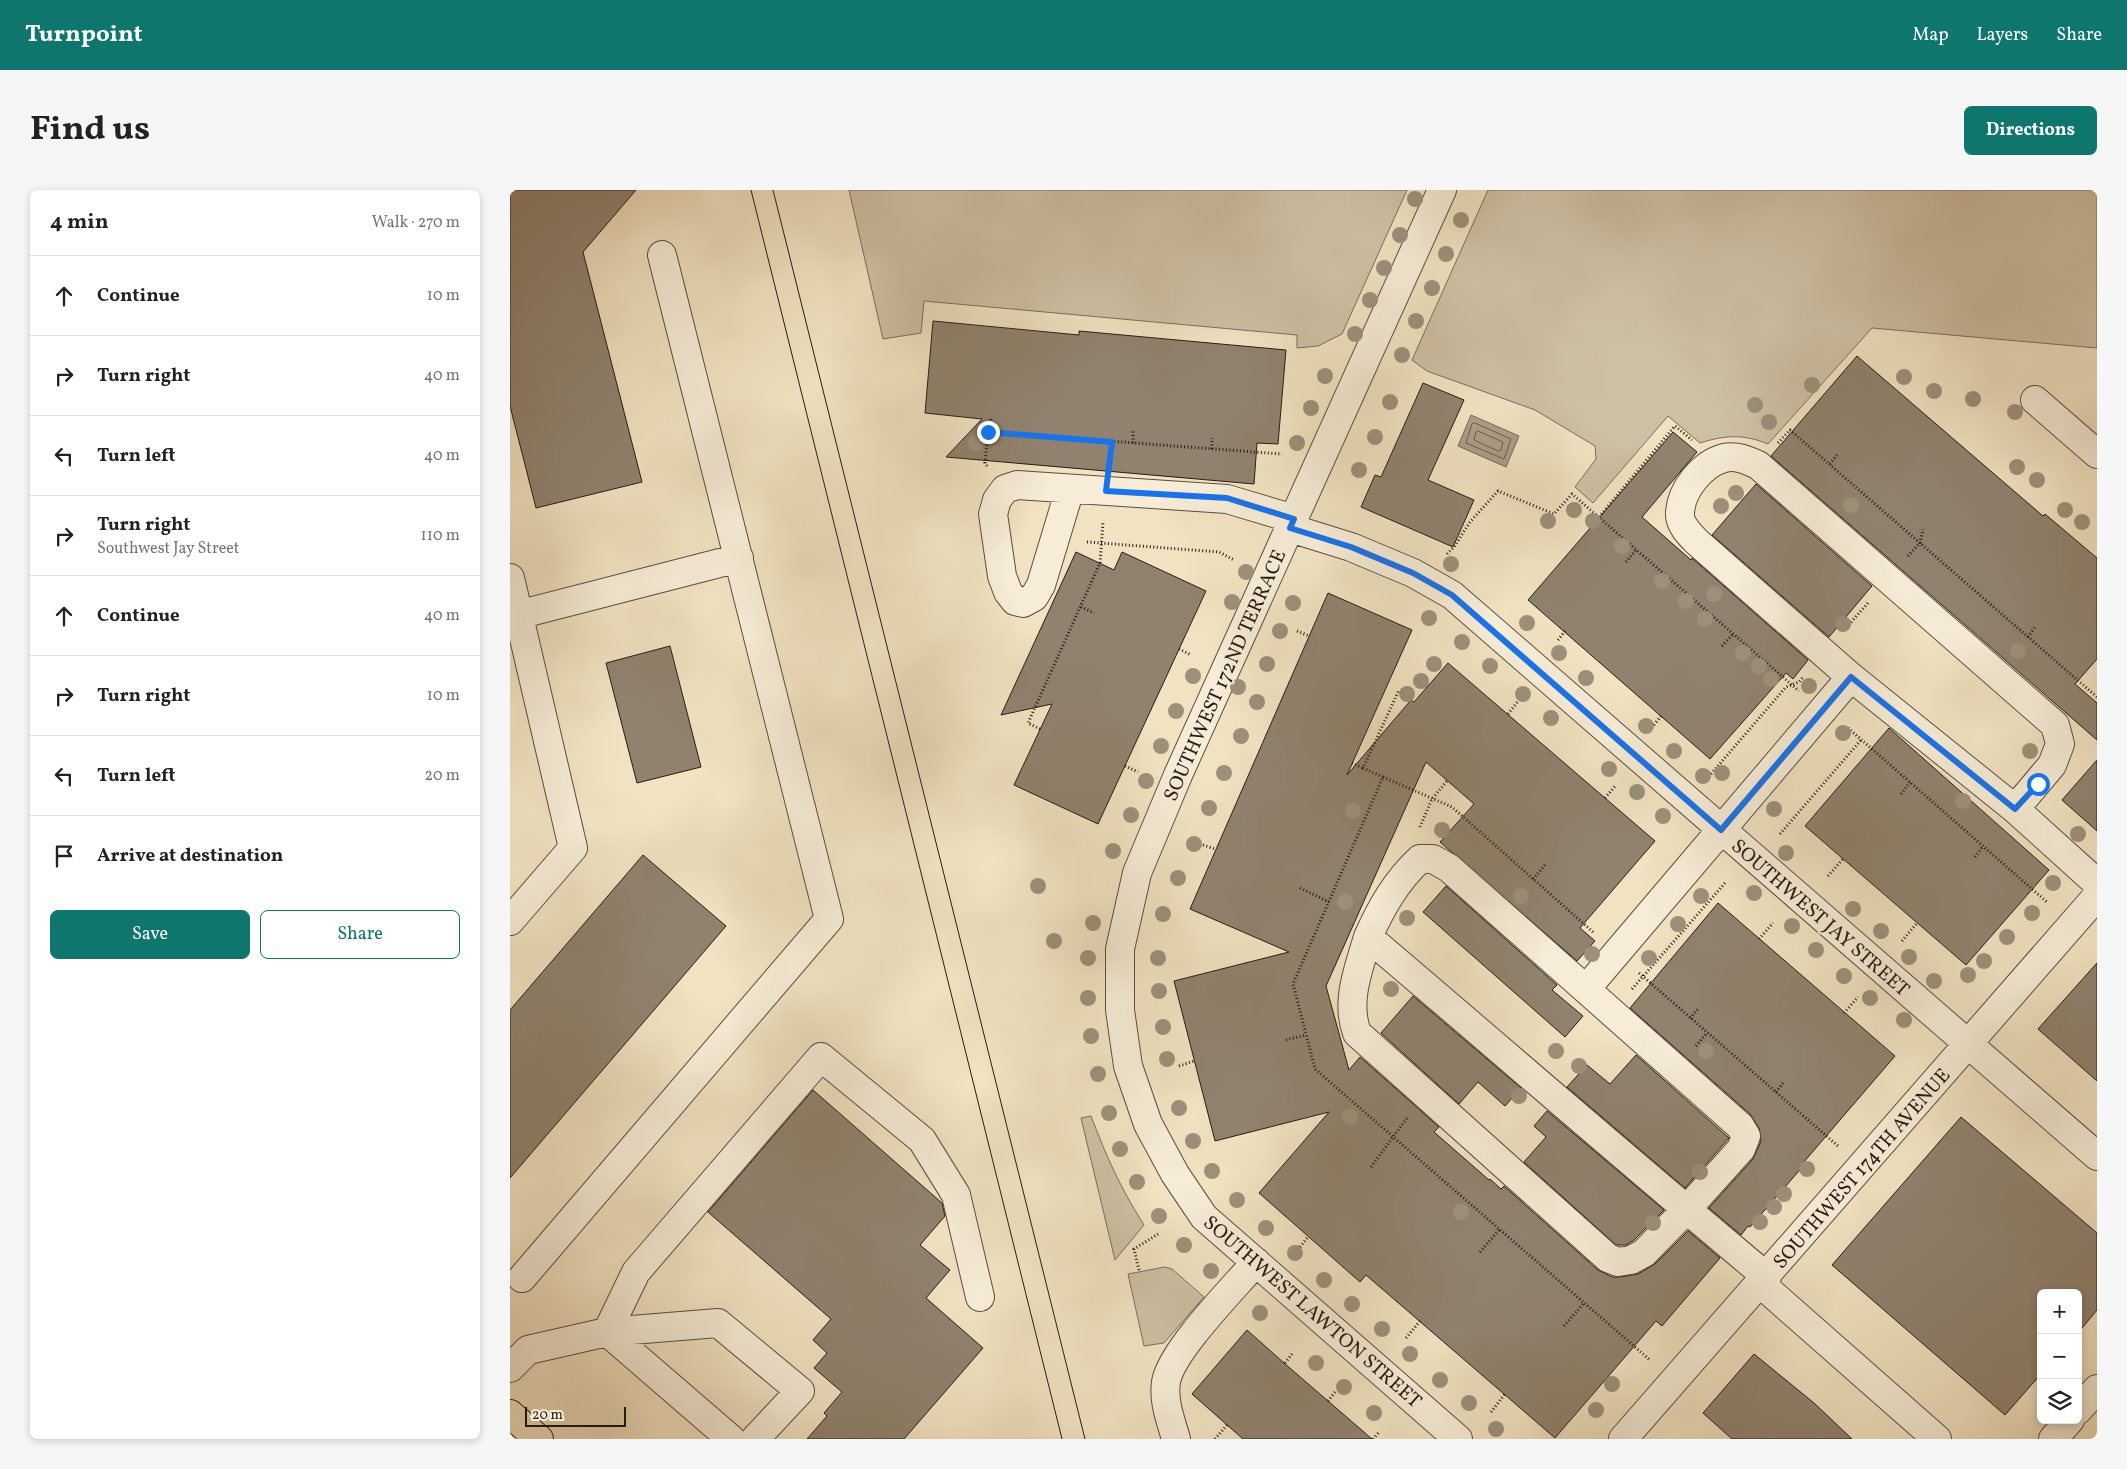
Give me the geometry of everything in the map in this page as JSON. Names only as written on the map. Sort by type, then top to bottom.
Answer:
[{"type":"main road","points":[[510,1414],[539,1439]]},
{"type":"street","name":"SOUTHWEST 172ND TERRACE","points":[[1128,1066],[1120,1010],[1120,949],[1137,873],[1178,775],[1442,190]]},
{"type":"street","points":[[522,1278],[829,919],[662,255]]},
{"type":"street","points":[[2035,400],[2097,454]]},
{"type":"street","points":[[2015,809],[2052,764],[2060,744],[2055,725],[1758,465],[1742,458],[1725,458],[1709,465],[1695,477],[1684,496],[1679,514],[1686,530],[1696,542],[1851,677],[2015,809],[2097,883]]},
{"type":"street","name":"SOUTHWEST JAY STREET","points":[[1055,540],[1041,585],[1034,597],[1023,603],[1015,601],[1008,592],[1002,576],[993,514],[997,500],[1004,489],[1017,485],[1227,498],[1413,573],[1452,595],[2097,1156]]},
{"type":"street","points":[[1055,540],[1070,488]]},
{"type":"street","points":[[514,616],[738,558]]},
{"type":"street","points":[[510,578],[514,616],[573,848],[510,921]]},
{"type":"street","points":[[1586,989],[1851,677]]},
{"type":"street","points":[[1420,859],[1433,859],[1450,868],[1740,1126],[1746,1136],[1741,1149],[1644,1253],[1631,1260],[1618,1262],[1608,1258],[1357,1033],[1352,1020],[1353,992],[1368,937],[1382,906],[1406,873],[1420,859]]},
{"type":"street","name":"SOUTHWEST 174TH AVENUE","points":[[1623,1439],[1764,1280],[2097,896]]},
{"type":"street","points":[[1368,937],[1687,1209],[1937,1439]]},
{"type":"street","points":[[607,1332],[636,1272],[821,1057],[922,1140],[956,1195],[980,1297]]},
{"type":"street","name":"SOUTHWEST LAWTON STREET","points":[[1128,1066],[1148,1124],[1174,1174],[1204,1217],[1458,1439]]},
{"type":"street","points":[[1176,1439],[1166,1400],[1166,1382],[1171,1368],[1180,1351],[1256,1262]]},
{"type":"street","points":[[510,1368],[528,1350],[607,1332],[718,1324],[800,1391],[755,1439]]},
{"type":"street","points":[[607,1332],[731,1439]]},
{"type":"street","points":[[2082,1406],[2097,1389]]},
{"type":"street","points":[[2053,1439],[2066,1424]]},
{"type":"path","points":[[991,419],[988,432],[1282,454]]},
{"type":"path","points":[[1133,443],[1134,431]]},
{"type":"path","points":[[1212,438],[1212,450]]},
{"type":"path","points":[[1040,729],[1028,723],[1100,563],[1112,442]]},
{"type":"path","points":[[1830,464],[1837,455]]},
{"type":"path","points":[[1446,554],[1454,547],[1470,522],[1498,491],[1554,514],[1572,494],[1733,634],[1823,710],[1862,740],[2050,905]]},
{"type":"path","points":[[1055,540],[1219,552],[1234,560]]},
{"type":"path","points":[[1626,562],[1636,550]]},
{"type":"path","points":[[1081,607],[1094,613]]},
{"type":"path","points":[[2028,637],[2035,627]]},
{"type":"path","points":[[1296,631],[1309,636]]},
{"type":"path","points":[[1558,640],[1565,632]]},
{"type":"path","points":[[1722,646],[1733,634]]},
{"type":"path","points":[[1178,649],[1191,654]]},
{"type":"path","points":[[1363,768],[1398,690]]},
{"type":"path","points":[[1508,714],[1519,700]]},
{"type":"path","points":[[1654,725],[1662,716]]},
{"type":"path","points":[[1780,834],[1862,740]]},
{"type":"path","points":[[1352,763],[1383,777]]},
{"type":"path","points":[[1125,766],[1138,772]]},
{"type":"path","points":[[1420,859],[1419,830],[1432,798],[1447,780]]},
{"type":"path","points":[[1901,794],[1910,782]]},
{"type":"path","points":[[1605,798],[1616,785]]},
{"type":"path","points":[[1203,845],[1215,850]]},
{"type":"path","points":[[1975,857],[1983,846]]},
{"type":"path","points":[[1828,876],[1843,859]]},
{"type":"path","points":[[1533,879],[1546,865]]},
{"type":"path","points":[[1630,991],[1726,882]]},
{"type":"path","points":[[1300,888],[1329,902]]},
{"type":"path","points":[[1759,939],[1773,923]]},
{"type":"path","points":[[1902,941],[1917,923]]},
{"type":"path","points":[[1844,1013],[1858,997]]},
{"type":"path","points":[[1690,1018],[1698,1009]]},
{"type":"path","points":[[1286,1040],[1306,1035]]},
{"type":"path","points":[[1179,1066],[1194,1060]]},
{"type":"path","points":[[1776,1092],[1783,1083]]},
{"type":"path","points":[[1371,1167],[1392,1137],[1427,1095]]},
{"type":"path","points":[[1480,1252],[1499,1230]]},
{"type":"path","points":[[1139,1270],[1134,1249],[1158,1234]]},
{"type":"path","points":[[1300,1246],[1308,1237]]},
{"type":"path","points":[[1564,1326],[1584,1303]]},
{"type":"path","points":[[1406,1338],[1420,1321]]},
{"type":"path","points":[[1284,1363],[1292,1354]]},
{"type":"path","points":[[1328,1401],[1335,1392]]},
{"type":"path","points":[[1491,1412],[1505,1394]]},
{"type":"path","points":[[1215,1439],[1227,1425]]},
{"type":"path","points":[[1373,1439],[1380,1431]]},
{"type":"shaded area","points":[[849,190],[1407,190],[1342,334],[1318,346],[1297,348],[1297,335],[924,301],[921,333],[883,339]]},
{"type":"shaded area","points":[[1488,190],[2097,190],[2097,348],[1872,328],[1768,444],[1743,437],[1718,438],[1700,443],[1668,416],[1593,503],[1575,487],[1596,459],[1595,446],[1535,410],[1427,371],[1412,360]]},
{"type":"shaded area","points":[[1091,1116],[1114,1172],[1144,1225],[1115,1260],[1081,1118]]},
{"type":"shaded area","points":[[1165,1267],[1172,1269],[1204,1297],[1164,1343],[1144,1346],[1128,1274]]},
{"type":"water","points":[[1471,415],[1519,436],[1506,467],[1458,446]]},
{"type":"building","points":[[510,190],[636,190],[583,252],[642,482],[536,508],[510,406]]},
{"type":"building","points":[[933,321],[1079,335],[1079,331],[1286,350],[1278,444],[1257,443],[1254,484],[946,457],[982,419],[925,413]]},
{"type":"building","points":[[1857,356],[2043,516],[2045,514],[2097,558],[2097,659],[2075,684],[2097,703],[2097,740],[1771,456]]},
{"type":"building","points":[[1423,383],[1464,400],[1428,480],[1474,500],[1453,547],[1361,507],[1375,475],[1381,477]]},
{"type":"building","points":[[1673,432],[1697,452],[1642,517],[1691,560],[1692,558],[1808,660],[1793,679],[1786,673],[1710,759],[1528,600]]},
{"type":"building","points":[[1756,484],[1872,586],[1829,637],[1712,535]]},
{"type":"building","points":[[1076,552],[1114,570],[1122,552],[1206,591],[1098,824],[1014,785],[1052,704],[1001,715]]},
{"type":"building","points":[[1328,593],[1412,630],[1347,775],[1411,700],[1414,702],[1448,663],[1655,841],[1580,928],[1595,941],[1577,961],[1440,842],[1474,804],[1426,762],[1326,986],[1349,1070],[1360,1057],[1439,1127],[1434,1132],[1489,1180],[1501,1189],[1504,1186],[1598,1270],[1612,1277],[1638,1274],[1655,1264],[1688,1231],[1720,1258],[1662,1326],[1656,1321],[1555,1438],[1366,1275],[1360,1282],[1259,1193],[1329,1112],[1215,1141],[1174,981],[1289,952],[1190,909]]},
{"type":"building","points":[[670,646],[701,767],[637,783],[606,663]]},
{"type":"building","points":[[1889,728],[2049,870],[1966,965],[1805,826]]},
{"type":"building","points":[[2097,760],[2097,831],[2062,800]]},
{"type":"building","points":[[643,855],[726,926],[510,1178],[510,1010]]},
{"type":"building","points":[[1446,886],[1557,985],[1552,990],[1583,1016],[1565,1037],[1423,912]]},
{"type":"building","points":[[1718,903],[1895,1056],[1803,1163],[1805,1164],[1741,1235],[1709,1208],[1753,1159],[1761,1141],[1759,1128],[1750,1114],[1630,1008]]},
{"type":"building","points":[[2097,963],[2097,1081],[2038,1029]]},
{"type":"building","points":[[1413,996],[1521,1088],[1505,1106],[1478,1082],[1459,1104],[1381,1033]]},
{"type":"building","points":[[1636,1055],[1729,1138],[1685,1188],[1567,1087],[1587,1065],[1610,1084]]},
{"type":"building","points":[[813,1090],[942,1203],[945,1216],[920,1245],[950,1270],[926,1298],[983,1348],[904,1439],[807,1439],[827,1416],[824,1413],[842,1392],[814,1368],[827,1353],[813,1340],[831,1319],[708,1212]]},
{"type":"building","points":[[1547,1111],[1664,1210],[1634,1240],[1626,1245],[1616,1245],[1524,1162],[1546,1137],[1534,1126]]},
{"type":"building","points":[[1961,1117],[2097,1233],[2097,1310],[2082,1328],[2082,1289],[2037,1289],[2037,1379],[2005,1415],[1832,1265]]},
{"type":"building","points":[[1247,1330],[1372,1439],[1243,1439],[1192,1394]]},
{"type":"building","points":[[1754,1354],[1814,1403],[1852,1439],[1732,1439],[1703,1413]]},
{"type":"tram line","points":[[751,190],[1062,1439]]},
{"type":"tram line","points":[[773,190],[1085,1439]]},
{"type":"route","points":[[988,432],[1112,442],[1106,491],[1227,498],[1294,519],[1290,528],[1351,547],[1413,573],[1452,595],[1721,830],[1851,677],[2015,809],[2038,784]]}]
